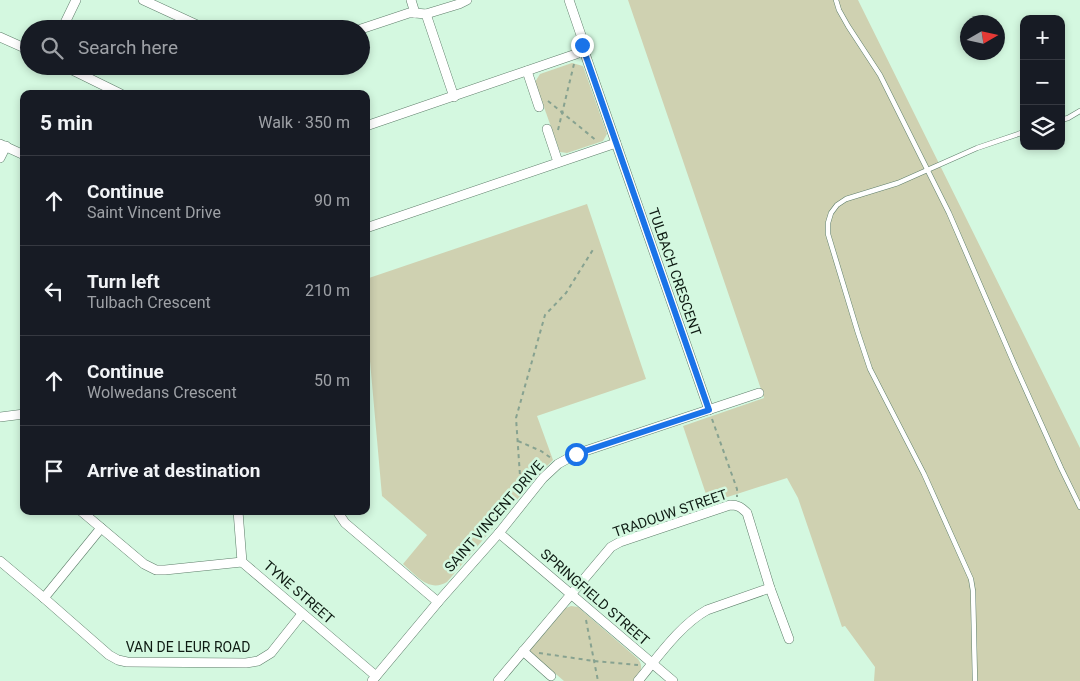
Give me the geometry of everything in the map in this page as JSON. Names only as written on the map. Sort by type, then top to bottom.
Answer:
[{"type":"street","points":[[66,20],[76,0]]},
{"type":"street","points":[[143,0],[186,20]]},
{"type":"street","points":[[411,0],[416,12]]},
{"type":"street","points":[[370,26],[409,13],[426,14],[467,0]]},
{"type":"street","name":"TULBACH CRESCENT","points":[[569,0],[582,38],[582,45],[709,410]]},
{"type":"street","points":[[426,14],[454,96]]},
{"type":"street","points":[[0,37],[20,46]]},
{"type":"street","points":[[370,125],[576,54],[582,45]]},
{"type":"street","points":[[527,71],[539,107]]},
{"type":"street","points":[[82,75],[113,90]]},
{"type":"street","points":[[546,129],[558,162]]},
{"type":"street","points":[[370,227],[616,143]]},
{"type":"street","points":[[0,158],[3,145],[20,153]]},
{"type":"street","name":"SAINT VINCENT DRIVE","points":[[374,679],[543,478],[558,464],[576,454],[759,393]]},
{"type":"street","points":[[0,416],[20,414]]},
{"type":"street","name":"TRADOUW STREET","points":[[498,681],[526,654],[571,594],[611,548],[620,542],[730,505],[737,505],[746,513],[770,588],[789,639]]},
{"type":"street","points":[[86,515],[144,564],[156,570],[242,562]]},
{"type":"street","name":"TYNE STREET","points":[[238,515],[242,562],[374,679]]},
{"type":"street","points":[[340,515],[345,523],[438,602]]},
{"type":"street","points":[[44,598],[101,528]]},
{"type":"street","name":"SPRINGFIELD STREET","points":[[499,532],[673,681]]},
{"type":"street","name":"VAN DE LEUR ROAD","points":[[0,562],[109,655],[127,662],[253,662],[271,653],[302,614]]},
{"type":"street","points":[[638,681],[649,661],[698,615],[707,610],[770,588]]},
{"type":"street","points":[[526,654],[551,676]]},
{"type":"lane","points":[[836,0],[848,26],[880,75],[949,213],[1016,368],[1080,507]]},
{"type":"lane","points":[[1065,119],[1080,111]]},
{"type":"lane","points":[[975,681],[971,579],[924,474],[870,369],[828,234],[828,223],[837,205],[846,199],[898,183],[977,148],[1020,133]]},
{"type":"path","points":[[558,130],[576,54]]},
{"type":"path","points":[[548,101],[603,147]]},
{"type":"path","points":[[522,504],[516,418],[522,396],[546,315],[566,293],[594,248]]},
{"type":"path","points":[[709,410],[737,489],[737,505]]},
{"type":"path","points":[[518,441],[541,451],[558,464]]},
{"type":"path","points":[[585,615],[598,681]]},
{"type":"path","points":[[526,654],[532,652],[594,661],[640,665],[649,661]]},
{"type":"green space","points":[[628,0],[858,0],[1080,448],[1080,681],[874,681],[875,667],[845,626],[842,627],[798,498],[787,478],[709,503],[683,426],[764,398]]},
{"type":"green space","points":[[572,63],[583,66],[607,134],[603,141],[567,153],[560,152],[535,82],[540,74]]},
{"type":"green space","points":[[587,204],[646,379],[537,416],[553,460],[447,582],[440,585],[429,584],[423,581],[403,564],[427,535],[382,496],[370,361],[370,278]]},
{"type":"green space","points":[[571,606],[578,607],[638,659],[641,668],[633,681],[564,681],[529,651],[566,608]]},
{"type":"route","points":[[576,454],[709,410],[582,45]]}]
